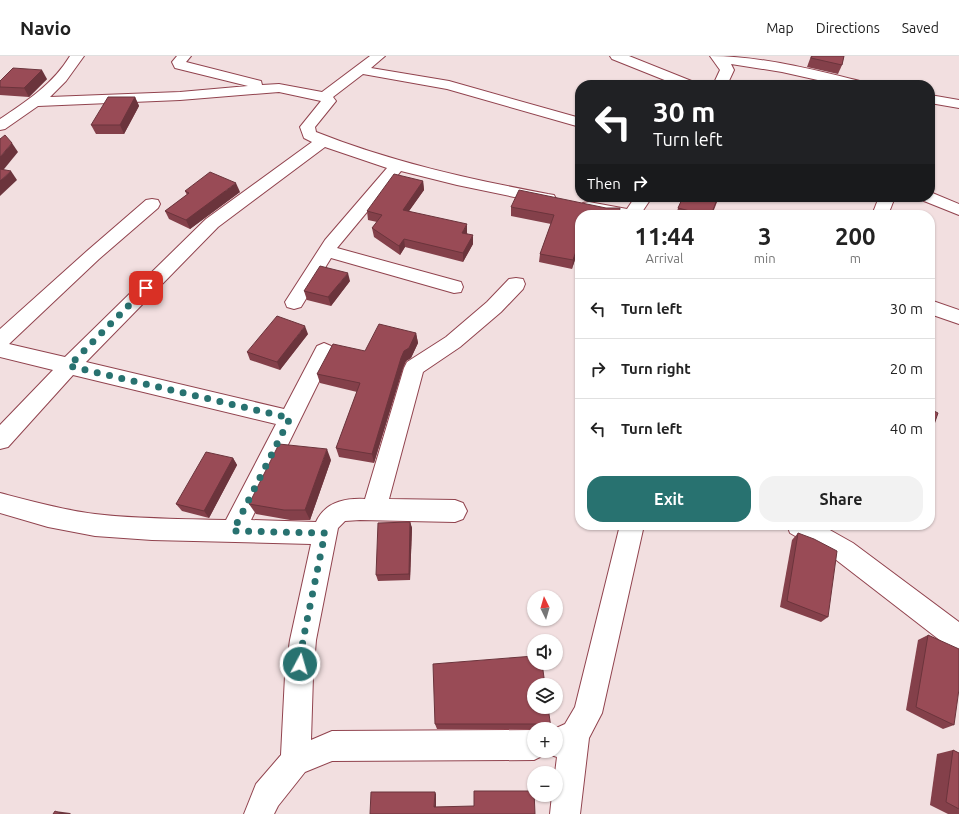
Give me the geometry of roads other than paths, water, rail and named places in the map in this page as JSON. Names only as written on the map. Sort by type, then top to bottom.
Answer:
[{"type":"street","points":[[0,126],[35,102],[57,84],[70,68],[77,56]]},
{"type":"street","points":[[184,56],[179,62],[180,65],[325,97],[329,101],[307,127],[309,135],[323,141],[418,172],[606,210]]},
{"type":"street","points":[[325,97],[362,70],[378,56]]},
{"type":"street","points":[[617,56],[677,80]]},
{"type":"street","points":[[718,57],[726,66],[727,70],[722,80]]},
{"type":"street","points":[[718,57],[782,68],[837,80]]},
{"type":"street","points":[[362,70],[449,85],[575,122]]},
{"type":"street","points":[[35,102],[180,96],[279,88]]},
{"type":"street","points":[[935,100],[959,104]]},
{"type":"street","points":[[0,440],[69,366],[212,223],[323,141]]},
{"type":"street","points":[[294,302],[326,251],[397,166]]},
{"type":"street","points":[[935,199],[959,210]]},
{"type":"street","points":[[0,340],[93,255],[152,204]]},
{"type":"street","points":[[326,251],[454,287]]},
{"type":"street","points":[[374,509],[414,368],[453,342],[494,307],[516,284]]},
{"type":"street","points":[[935,309],[959,317]]},
{"type":"street","points":[[0,349],[290,418]]},
{"type":"street","points":[[233,531],[324,351]]},
{"type":"street","points":[[0,503],[48,516],[95,525],[152,529],[325,533]]},
{"type":"street","points":[[295,761],[299,676],[303,640],[327,524],[334,515],[343,511],[374,509],[455,511]]},
{"type":"street","points":[[565,814],[566,739],[588,713],[631,530]]},
{"type":"street","points":[[808,530],[844,551],[959,639]]},
{"type":"street","points":[[259,814],[267,795],[295,761],[332,746],[527,745]]}]
